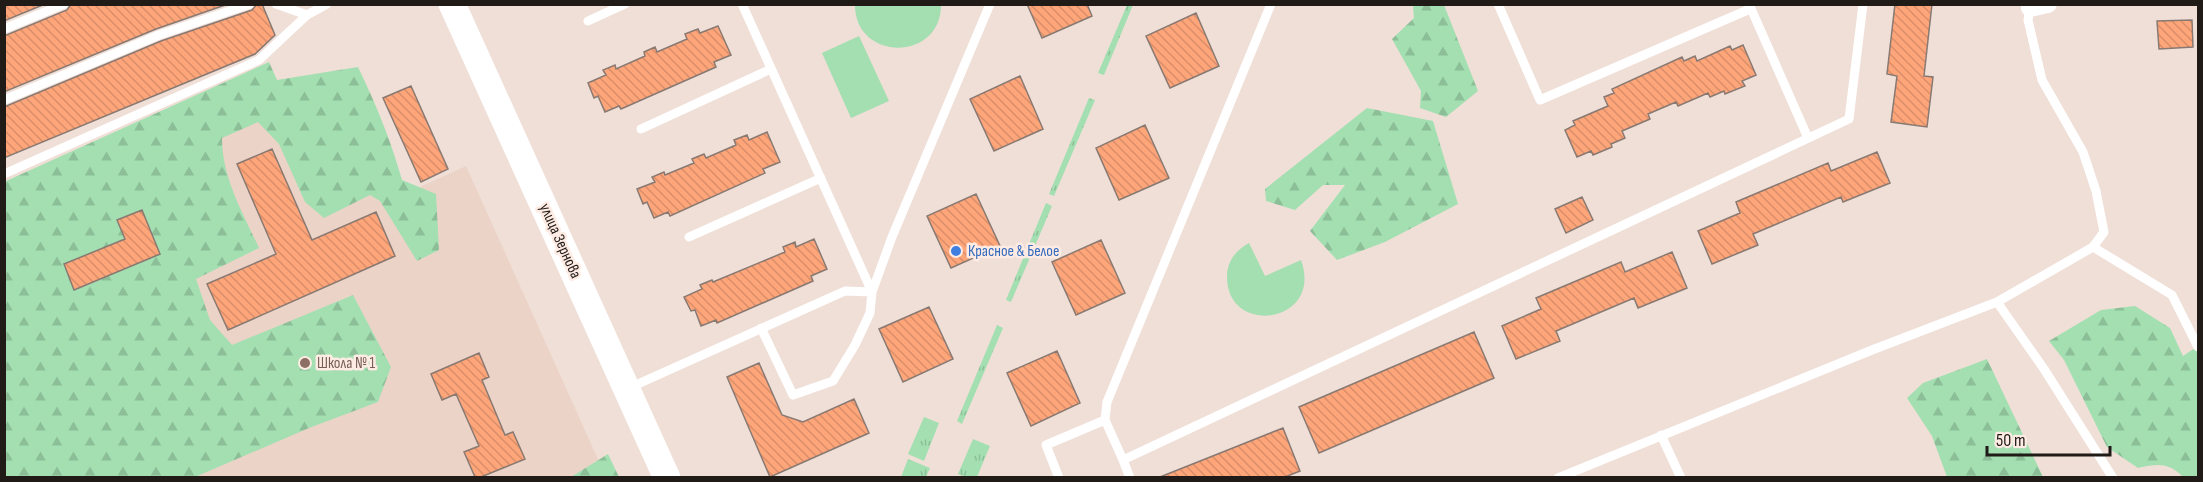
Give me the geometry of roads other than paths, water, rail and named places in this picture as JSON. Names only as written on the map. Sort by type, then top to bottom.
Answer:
[{"type":"main road","name":"улица Зернова","points":[[452,4],[667,477]]},
{"type":"lane","points":[[4,29],[64,4]]},
{"type":"lane","points":[[4,100],[159,35],[250,4]]},
{"type":"lane","points":[[4,174],[259,60],[307,15],[327,4]]},
{"type":"lane","points":[[588,21],[625,4]]},
{"type":"lane","points":[[742,4],[872,292]]},
{"type":"lane","points":[[761,328],[793,395],[833,381],[855,345],[870,313],[872,292],[892,237],[990,4]]},
{"type":"lane","points":[[1130,477],[1105,420],[1107,402],[1271,4]]},
{"type":"lane","points":[[1498,4],[1540,100],[1750,7],[1808,138]]},
{"type":"lane","points":[[1123,460],[1849,118],[1863,4]]},
{"type":"lane","points":[[278,5],[307,15]]},
{"type":"lane","points":[[1558,477],[1997,302],[2092,247],[2104,232],[2096,191],[2083,152],[2042,80],[2028,20],[2039,6]]},
{"type":"lane","points":[[641,129],[771,69]]},
{"type":"lane","points":[[689,237],[821,178]]},
{"type":"lane","points":[[2092,247],[2172,295],[2199,347]]},
{"type":"lane","points":[[627,389],[845,291],[872,292]]},
{"type":"lane","points":[[1997,302],[2044,369],[2113,477]]},
{"type":"lane","points":[[1059,477],[1046,445],[1105,420]]},
{"type":"lane","points":[[1661,435],[1681,477]]},
{"type":"place","name":"Красное & Белое","points":[[956,251]]},
{"type":"place","name":"Школа № 1","points":[[305,363]]}]
